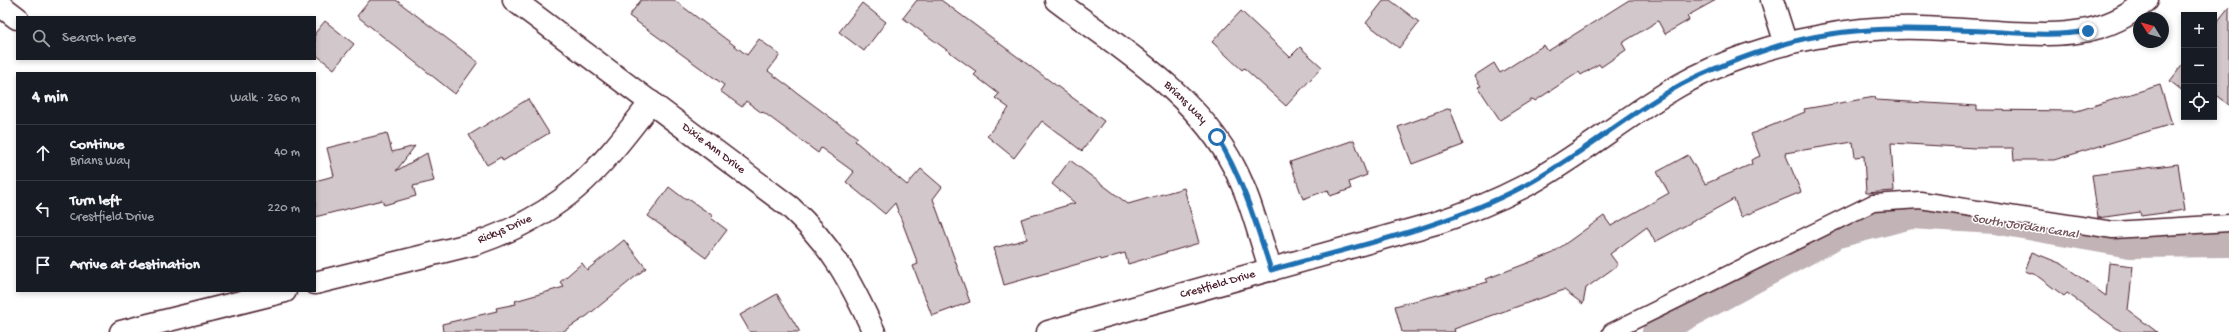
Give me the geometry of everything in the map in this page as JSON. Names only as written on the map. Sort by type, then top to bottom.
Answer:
[{"type":"street","name":"Dixie Ann Drive","points":[[514,0],[778,198],[807,223],[838,260],[874,332]]},
{"type":"street","name":"Brians Way","points":[[1056,0],[1160,78],[1205,121],[1235,168],[1251,208],[1271,270]]},
{"type":"street","points":[[1772,0],[1786,44]]},
{"type":"street","name":"Crestfield Drive","points":[[1048,332],[1436,223],[1497,200],[1527,185],[1681,85],[1733,61],[1786,44],[1823,36],[1884,29],[1919,28],[2070,34],[2107,25],[2124,16],[2147,0]]},
{"type":"street","points":[[0,5],[16,17]]},
{"type":"street","name":"Rickys Drive","points":[[316,283],[477,243],[500,235],[541,215],[571,194],[593,174],[650,102]]},
{"type":"street","points":[[121,332],[281,292]]},
{"type":"lane","points":[[1610,332],[1873,203],[1920,200],[2113,230],[2229,223]]},
{"type":"building","points":[[370,0],[396,0],[478,62],[455,94],[357,16]]},
{"type":"building","points":[[641,0],[674,0],[747,55],[759,39],[780,55],[768,71],[858,138],[855,141],[907,185],[921,169],[942,187],[933,199],[970,302],[932,316],[913,266],[918,264],[895,203],[885,214],[846,182],[854,172],[821,148],[818,153],[746,101],[742,107],[720,91],[724,85],[629,16]]},
{"type":"building","points":[[917,0],[941,0],[1104,121],[1082,151],[1042,121],[1014,158],[987,136],[1009,108],[995,98],[999,94],[974,75],[977,72],[903,18]]},
{"type":"building","points":[[1384,0],[1390,0],[1419,22],[1399,48],[1366,23]]},
{"type":"building","points":[[1629,0],[1716,0],[1687,16],[1689,20],[1665,34],[1658,21],[1622,43],[1626,50],[1601,67],[1599,64],[1581,75],[1579,72],[1535,101],[1533,99],[1500,120],[1478,87],[1481,86],[1474,76],[1494,63],[1500,73],[1544,45],[1548,51]]},
{"type":"building","points":[[862,3],[886,22],[864,51],[839,32]]},
{"type":"building","points":[[2229,7],[2229,105],[2217,96],[2217,22]]},
{"type":"building","points":[[1241,11],[1290,57],[1300,47],[1322,67],[1286,106],[1244,68],[1242,70],[1212,42]]},
{"type":"building","points":[[325,21],[354,44],[334,69],[316,55],[316,32]]},
{"type":"building","points":[[2181,67],[2181,90],[2170,81]]},
{"type":"building","points":[[2160,85],[2172,124],[2054,160],[2014,160],[2013,148],[1975,148],[1891,143],[1894,191],[1866,193],[1864,156],[1855,157],[1853,142],[1785,153],[1801,192],[1741,217],[1734,199],[1655,242],[1647,227],[1610,254],[1618,265],[1586,288],[1583,304],[1564,290],[1454,329],[1455,332],[1402,332],[1395,306],[1488,282],[1486,279],[1551,254],[1604,216],[1611,226],[1669,193],[1657,172],[1688,155],[1705,184],[1752,164],[1751,160],[1760,156],[1751,134],[1805,112],[1804,109],[1875,97],[1876,100],[1977,106],[1977,110],[2077,111]]},
{"type":"building","points":[[528,99],[549,133],[503,161],[501,157],[487,165],[469,135]]},
{"type":"building","points":[[1450,108],[1463,145],[1412,164],[1398,127]]},
{"type":"building","points":[[387,133],[392,152],[415,146],[396,171],[427,153],[434,181],[413,186],[416,196],[384,205],[382,200],[316,217],[316,181],[334,176],[327,148]]},
{"type":"building","points":[[1354,140],[1367,175],[1349,182],[1351,189],[1330,196],[1328,190],[1303,199],[1290,162]]},
{"type":"building","points":[[1070,160],[1128,204],[1184,188],[1199,243],[1128,264],[1125,253],[1100,260],[1099,258],[1004,285],[994,248],[1027,239],[1021,219],[1075,203],[1052,184]]},
{"type":"building","points":[[2178,164],[2185,210],[2141,216],[2140,212],[2098,218],[2092,175]]},
{"type":"building","points":[[669,187],[686,200],[687,198],[713,216],[711,218],[727,230],[706,258],[648,216]]},
{"type":"building","points":[[624,240],[646,268],[587,316],[562,332],[443,332],[442,324],[497,311],[496,308],[516,304],[515,301],[564,287],[560,282],[582,263],[587,270]]},
{"type":"building","points":[[2032,252],[2062,264],[2106,296],[2109,263],[2133,266],[2128,310],[2157,332],[2122,332],[2067,293],[2064,296],[2036,275],[2025,271]]},
{"type":"building","points":[[777,294],[800,332],[750,332],[740,315]]},
{"type":"waterway","name":"South Jordan Canal","points":[[1656,332],[1838,234],[1911,215],[1995,220],[2130,244],[2229,243]]},
{"type":"route","points":[[1217,137],[1235,168],[1251,208],[1271,270],[1436,223],[1467,213],[1497,200],[1527,185],[1681,85],[1733,61],[1786,44],[1816,37],[1884,29],[1919,28],[2049,35],[2088,31]]}]
